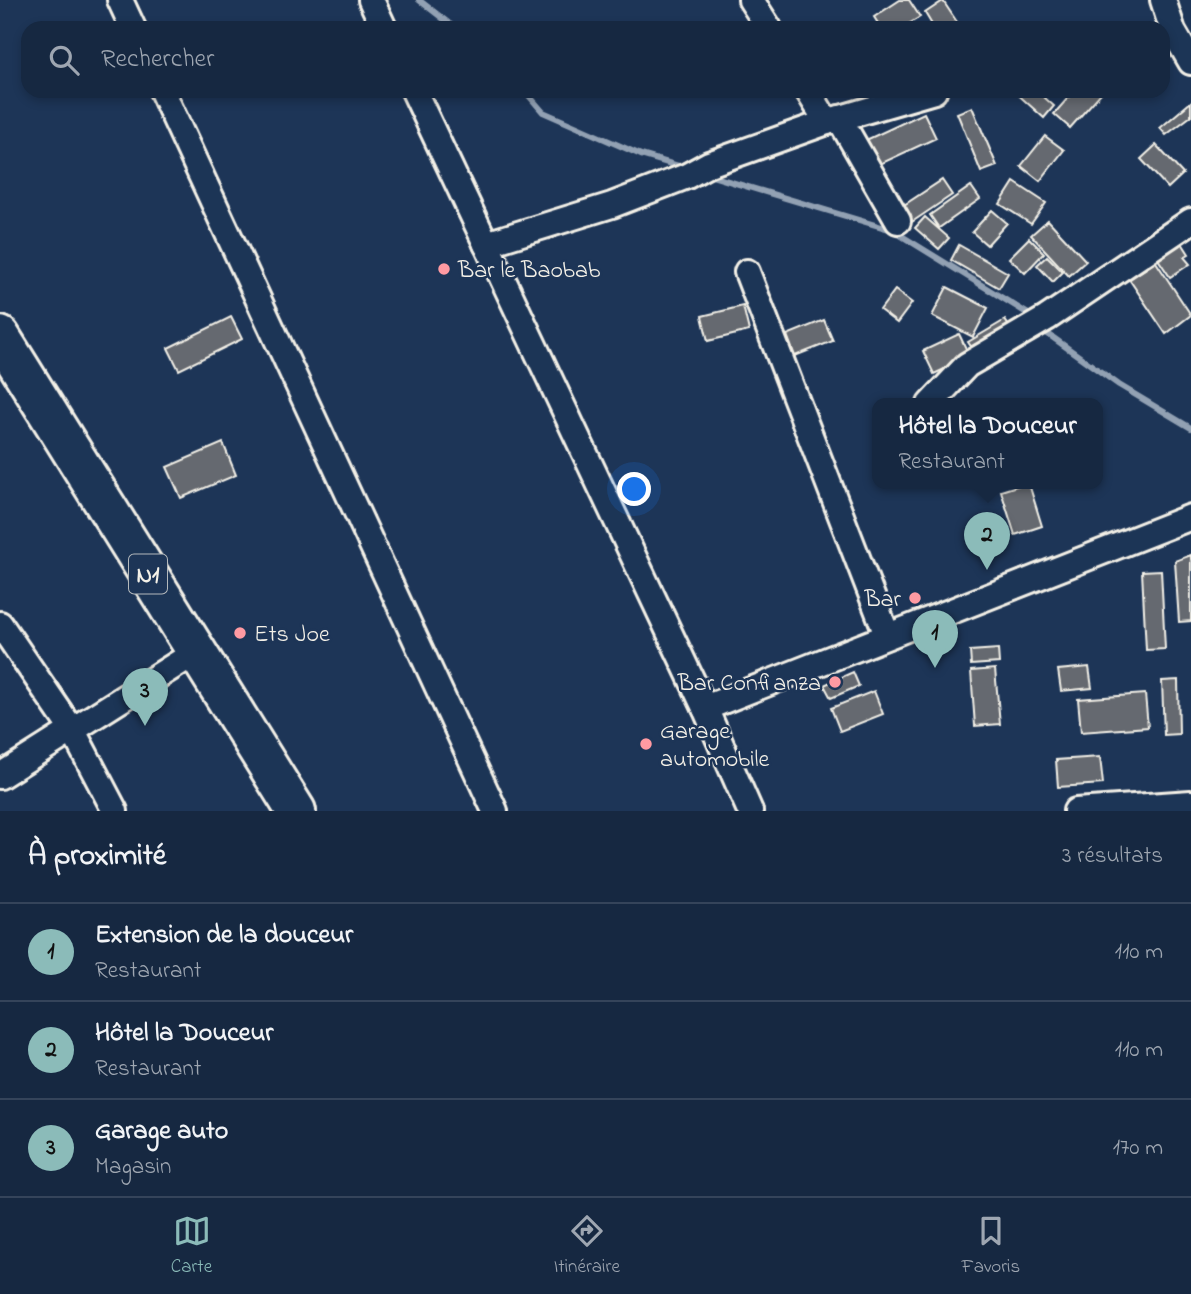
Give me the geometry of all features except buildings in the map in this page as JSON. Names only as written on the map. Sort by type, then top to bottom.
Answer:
[{"type":"highway","name":"N1","points":[[0,337],[296,811]]},
{"type":"street","points":[[120,0],[130,21]]},
{"type":"street","points":[[371,0],[381,21]]},
{"type":"street","points":[[751,0],[764,21]]},
{"type":"street","points":[[1163,0],[1191,62]]},
{"type":"street","points":[[165,98],[495,811]]},
{"type":"street","points":[[417,98],[705,708],[750,811]]},
{"type":"street","points":[[814,98],[833,120],[898,221]]},
{"type":"street","points":[[486,244],[612,205],[687,176],[709,164],[833,120],[910,98]]},
{"type":"street","points":[[936,398],[967,365],[1047,318],[1191,221]]},
{"type":"street","points":[[747,272],[887,635]]},
{"type":"street","points":[[705,708],[1191,517]]},
{"type":"street","points":[[0,624],[73,730],[115,811]]},
{"type":"street","points":[[0,776],[196,652]]},
{"type":"street","points":[[1076,811],[1191,803]]},
{"type":"waterway","points":[[419,0],[446,21]]},
{"type":"waterway","points":[[531,98],[543,112],[641,155],[685,168]]},
{"type":"waterway","points":[[705,174],[892,230],[1034,320]]},
{"type":"waterway","points":[[1041,329],[1119,385],[1191,428]]},
{"type":"place","name":"Bar le Baobab","points":[[444,269]]},
{"type":"place","name":"Hôtel la Douceur","points":[[987,570]]},
{"type":"place","name":"Bar","points":[[915,598]]},
{"type":"place","name":"Ets Joe","points":[[240,633]]},
{"type":"place","name":"Extension de la douceur","points":[[935,668]]},
{"type":"place","name":"Bar Confianza","points":[[835,682]]},
{"type":"place","name":"Garage auto","points":[[145,726]]},
{"type":"place","name":"Garage automobile","points":[[646,744]]}]
